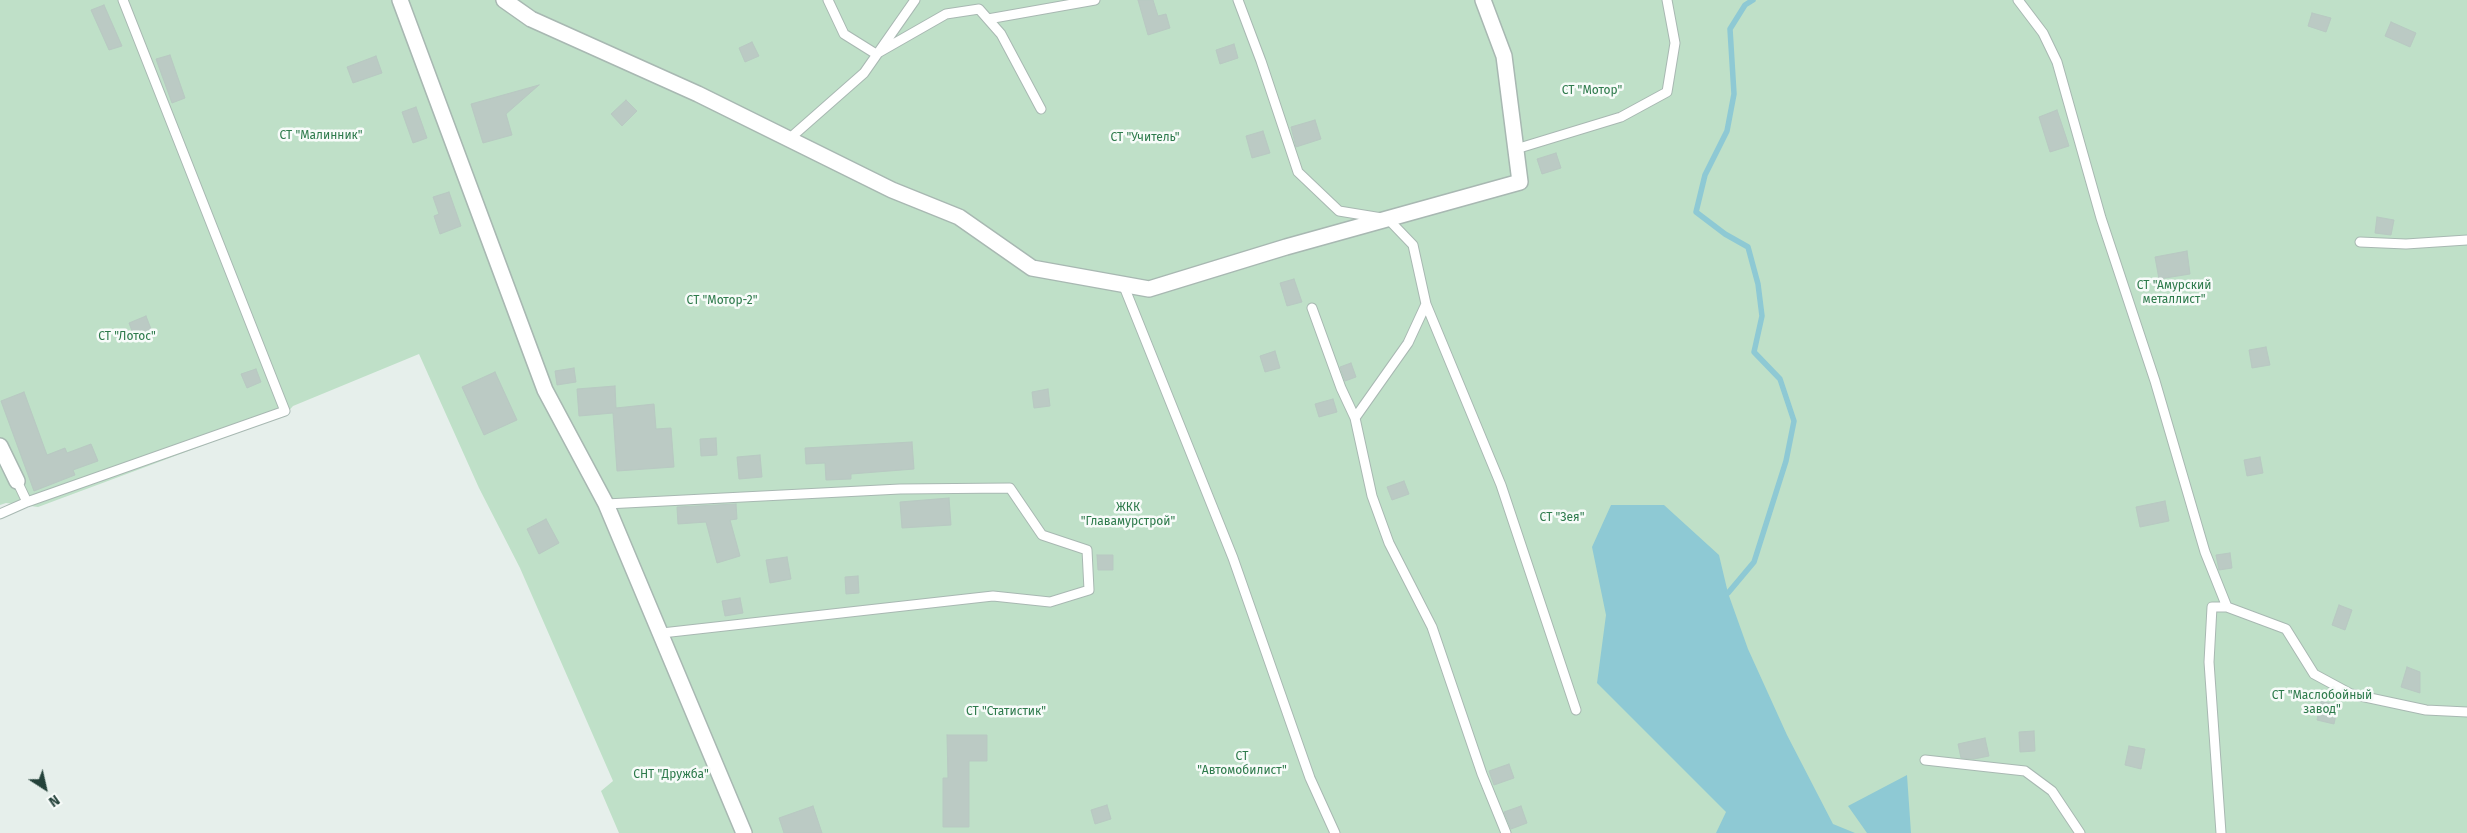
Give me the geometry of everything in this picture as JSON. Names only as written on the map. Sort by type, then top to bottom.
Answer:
[{"type":"street","points":[[400,0],[542,381],[606,504],[662,632],[744,833]]},
{"type":"street","points":[[504,0],[531,19],[698,94],[892,190],[959,217],[1032,268],[1149,289],[1520,182],[1504,56],[1483,0]]},
{"type":"street","points":[[0,446],[17,482]]},
{"type":"lane","points":[[0,514],[27,502],[285,411],[123,0]]},
{"type":"lane","points":[[828,0],[844,34],[876,54]]},
{"type":"lane","points":[[789,139],[864,73],[915,0]]},
{"type":"lane","points":[[988,19],[1095,0]]},
{"type":"lane","points":[[1238,0],[1261,61],[1298,172],[1339,211],[1388,219],[1413,244],[1426,304],[1501,486],[1576,710]]},
{"type":"lane","points":[[1516,149],[1621,117],[1667,92],[1674,43],[1666,0]]},
{"type":"lane","points":[[2018,0],[2043,33],[2057,62],[2101,218],[2154,381],[2205,552],[2227,607]]},
{"type":"lane","points":[[876,54],[946,14],[979,10],[1001,34],[1042,109]]},
{"type":"lane","points":[[2360,242],[2406,244],[2467,240]]},
{"type":"lane","points":[[1123,284],[1233,558],[1310,778],[1335,833]]},
{"type":"lane","points":[[1355,418],[1408,343],[1426,304]]},
{"type":"lane","points":[[1312,308],[1341,388],[1355,418],[1375,505],[1389,543],[1432,627],[1482,774],[1506,833]]},
{"type":"lane","points":[[17,482],[27,502]]},
{"type":"lane","points":[[606,504],[900,489],[1010,488],[1042,535],[1086,550],[1090,590],[1050,602],[993,596],[662,632]]},
{"type":"lane","points":[[2221,833],[2210,662],[2212,607],[2227,607],[2286,629],[2314,674],[2351,694],[2426,710],[2467,712]]},
{"type":"lane","points":[[1925,760],[2025,771],[2052,791],[2080,833]]},
{"type":"green space","points":[[0,0],[2467,0],[2467,833],[619,833],[601,791],[613,781],[520,568],[479,488],[419,354],[293,406],[285,415],[38,507],[6,503],[0,505]]},
{"type":"water","points":[[1611,505],[1664,505],[1719,555],[1728,593],[1748,649],[1787,735],[1833,824],[1855,833],[1716,833],[1726,812],[1597,683],[1606,615],[1592,547]]},
{"type":"water","points":[[1907,775],[1911,833],[1867,833],[1848,806]]},
{"type":"building","points":[[1138,0],[1153,0],[1158,16],[1166,14],[1170,28],[1148,35]]},
{"type":"building","points":[[104,5],[122,46],[109,50],[91,10]]},
{"type":"building","points":[[2312,13],[2331,18],[2326,32],[2308,26]]},
{"type":"building","points":[[2391,22],[2416,33],[2410,47],[2385,36]]},
{"type":"building","points":[[752,42],[759,56],[745,62],[739,48]]},
{"type":"building","points":[[1234,44],[1238,58],[1220,64],[1216,50]]},
{"type":"building","points":[[170,55],[185,98],[172,103],[156,59]]},
{"type":"building","points":[[376,56],[382,73],[353,83],[347,67]]},
{"type":"building","points":[[539,85],[506,114],[512,135],[483,143],[471,104]]},
{"type":"building","points":[[626,100],[637,111],[622,126],[611,114]]},
{"type":"building","points":[[416,107],[427,138],[413,143],[402,112]]},
{"type":"building","points":[[2057,110],[2069,146],[2050,152],[2039,117]]},
{"type":"building","points":[[1315,120],[1321,139],[1296,147],[1291,127]]},
{"type":"building","points":[[1263,131],[1270,153],[1252,158],[1246,136]]},
{"type":"building","points":[[1556,153],[1561,168],[1542,174],[1537,159]]},
{"type":"building","points":[[449,192],[461,226],[440,234],[434,216],[439,214],[433,197]]},
{"type":"building","points":[[2377,217],[2394,220],[2391,235],[2375,233]]},
{"type":"building","points":[[2187,251],[2190,274],[2159,279],[2155,257]]},
{"type":"building","points":[[1294,279],[1302,302],[1287,306],[1280,283]]},
{"type":"building","points":[[146,316],[151,329],[134,336],[129,323]]},
{"type":"building","points":[[2266,347],[2270,365],[2252,368],[2249,350]]},
{"type":"building","points":[[1275,351],[1280,368],[1265,372],[1260,356]]},
{"type":"building","points":[[1351,363],[1356,377],[1345,381],[1340,367]]},
{"type":"building","points":[[574,368],[576,382],[557,385],[555,371]]},
{"type":"building","points":[[256,369],[261,382],[247,388],[241,374]]},
{"type":"building","points":[[495,372],[517,420],[484,435],[462,387]]},
{"type":"building","points":[[615,386],[616,408],[654,404],[656,429],[671,428],[674,467],[617,471],[613,413],[579,416],[577,389]]},
{"type":"building","points":[[1048,389],[1050,406],[1034,408],[1032,392]]},
{"type":"building","points":[[24,392],[47,455],[65,448],[67,453],[91,444],[98,461],[73,470],[75,475],[34,491],[1,401]]},
{"type":"building","points":[[1333,399],[1337,412],[1319,417],[1315,404]]},
{"type":"building","points":[[716,438],[717,455],[701,456],[700,439]]},
{"type":"building","points":[[912,442],[914,469],[851,474],[851,479],[826,480],[825,463],[806,464],[805,448]]},
{"type":"building","points":[[760,455],[762,477],[739,479],[737,457]]},
{"type":"building","points":[[2260,457],[2263,473],[2247,476],[2244,460]]},
{"type":"building","points":[[1404,481],[1409,494],[1392,500],[1387,487]]},
{"type":"building","points":[[949,498],[951,525],[902,528],[900,502]]},
{"type":"building","points":[[2165,501],[2169,521],[2140,527],[2136,507]]},
{"type":"building","points":[[736,504],[737,519],[730,520],[740,556],[717,563],[706,522],[678,524],[677,507]]},
{"type":"building","points":[[546,519],[559,543],[539,554],[527,529]]},
{"type":"building","points":[[2230,553],[2232,568],[2219,570],[2216,555]]},
{"type":"building","points":[[1097,555],[1113,555],[1113,570],[1098,570]]},
{"type":"building","points":[[787,557],[791,579],[770,583],[766,560]]},
{"type":"building","points":[[858,576],[859,593],[846,594],[845,577]]},
{"type":"building","points":[[740,598],[743,613],[725,616],[722,601]]},
{"type":"building","points":[[2339,605],[2352,610],[2345,630],[2332,625]]},
{"type":"building","points":[[2407,667],[2420,672],[2420,693],[2401,687]]},
{"type":"building","points":[[2321,701],[2338,705],[2334,724],[2317,720]]},
{"type":"building","points":[[2034,731],[2035,751],[2020,752],[2019,732]]},
{"type":"building","points":[[947,735],[987,735],[987,761],[969,761],[969,827],[943,827],[943,778],[948,778]]},
{"type":"building","points":[[1985,738],[1989,756],[1974,759],[1961,758],[1958,744]]},
{"type":"building","points":[[2129,746],[2145,749],[2141,769],[2125,765]]},
{"type":"building","points":[[1509,764],[1514,778],[1494,785],[1489,771]]},
{"type":"building","points":[[1107,805],[1111,819],[1095,824],[1091,810]]},
{"type":"building","points":[[813,806],[822,833],[784,833],[779,818]]},
{"type":"building","points":[[1521,806],[1527,823],[1511,829],[1504,812]]},
{"type":"waterway","points":[[1728,593],[1754,562],[1786,461],[1794,421],[1780,379],[1754,352],[1762,316],[1758,284],[1748,247],[1725,234],[1696,212],[1705,175],[1727,131],[1734,94],[1730,29],[1745,5],[1753,0]]},
{"type":"park label","name":"СТ \"Мотор\"","points":[[1592,91]]},
{"type":"park label","name":"СТ \"Малинник\"","points":[[321,136]]},
{"type":"park label","name":"СТ \"Учитель\"","points":[[1145,138]]},
{"type":"park label","name":"СТ \"Амурский металлист\"","points":[[2174,293]]},
{"type":"park label","name":"СТ \"Мотор-2\"","points":[[722,301]]},
{"type":"park label","name":"СТ \"Лотос\"","points":[[127,337]]},
{"type":"park label","name":"ЖКК \"Главамурстрой\"","points":[[1128,515]]},
{"type":"park label","name":"СТ \"Зея\"","points":[[1562,518]]},
{"type":"park label","name":"СТ \"Маслобойный завод\"","points":[[2322,703]]},
{"type":"park label","name":"СТ \"Статистик\"","points":[[1006,712]]},
{"type":"park label","name":"СТ \"Автомобилист\"","points":[[1242,764]]},
{"type":"park label","name":"СНТ \"Дружба\"","points":[[671,775]]}]
